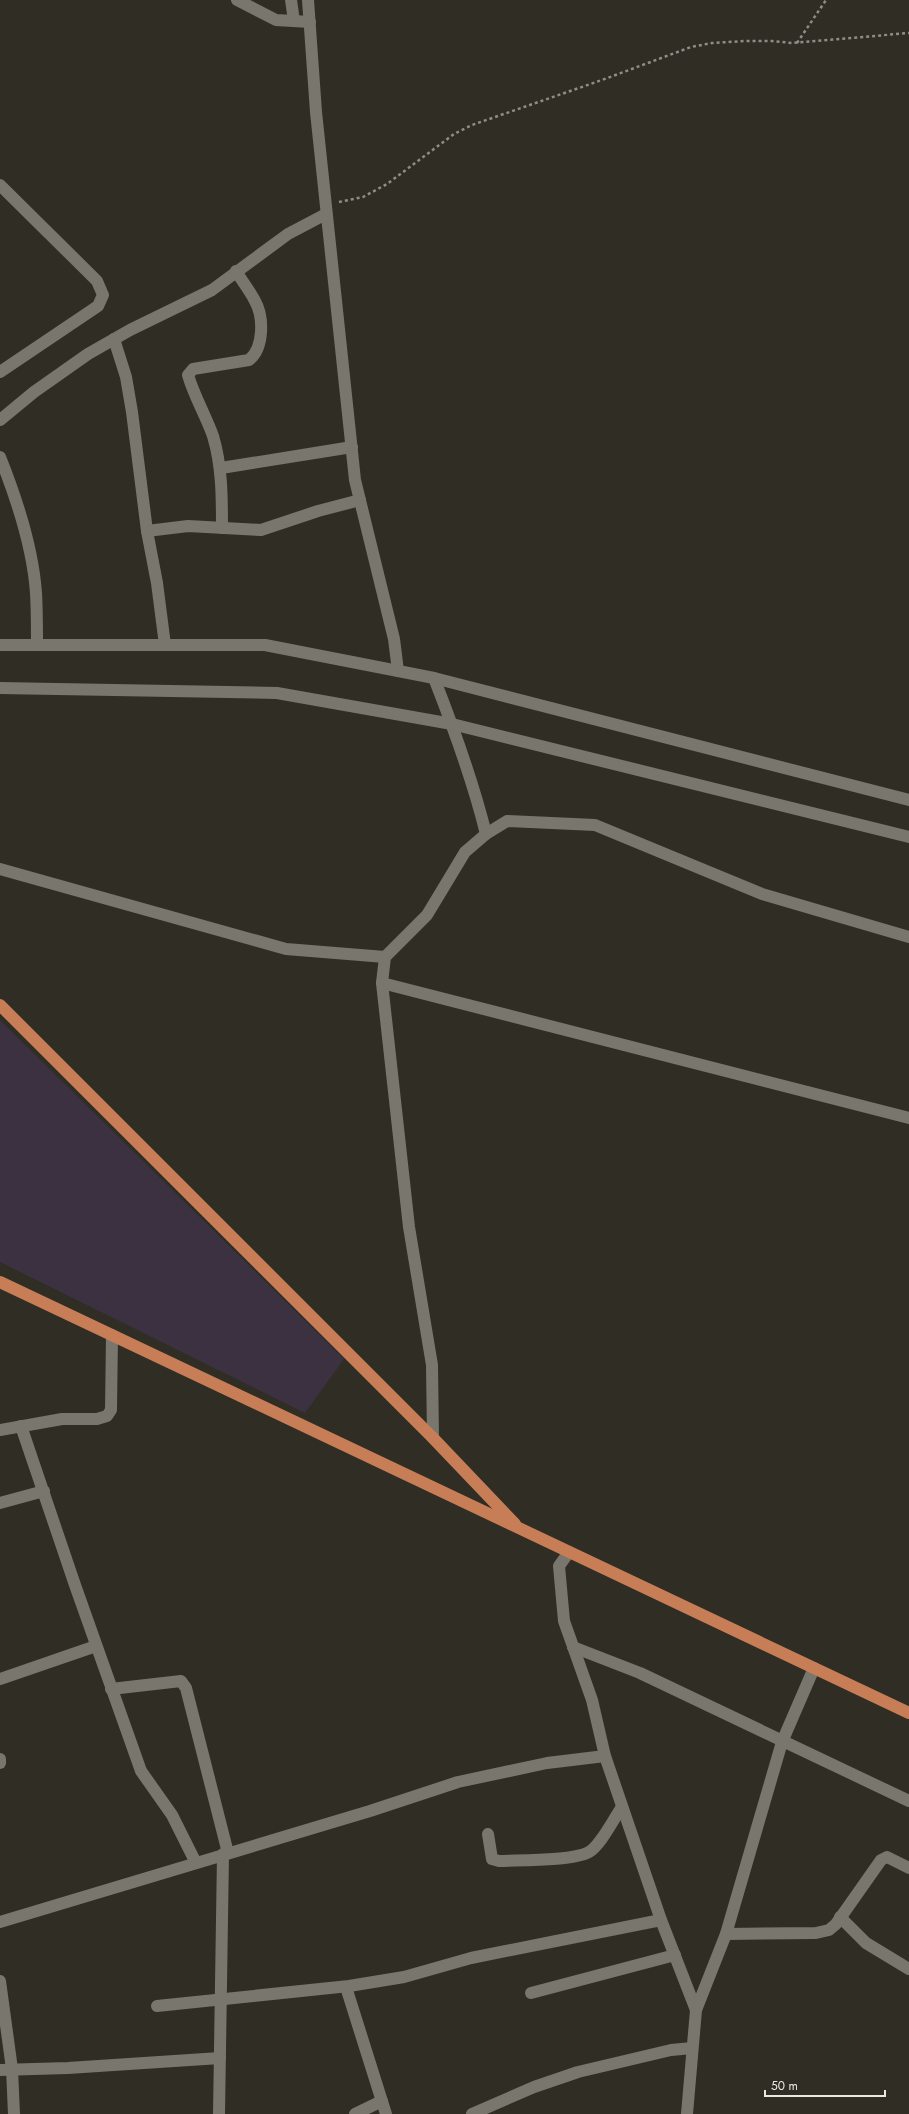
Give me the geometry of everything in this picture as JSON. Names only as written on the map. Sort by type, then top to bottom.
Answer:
[{"type":"main road","points":[[0,1005],[433,1438],[520,1529]]},
{"type":"main road","points":[[0,1282],[909,1713]]},
{"type":"street","points":[[237,0],[276,20],[310,22]]},
{"type":"street","points":[[291,0],[294,21]]},
{"type":"street","points":[[308,0],[316,112],[355,480],[394,640],[398,671]]},
{"type":"street","points":[[0,186],[97,281],[103,294],[98,306],[0,372]]},
{"type":"street","points":[[0,420],[58,375],[88,354],[114,339],[212,290],[288,234],[326,209]]},
{"type":"street","points":[[222,528],[221,468],[212,434],[198,405],[188,375],[193,369],[249,360],[258,348],[260,315],[256,302],[236,271]]},
{"type":"street","points":[[114,339],[126,377],[132,412],[147,531],[158,583],[165,645]]},
{"type":"street","points":[[221,468],[352,447]]},
{"type":"street","points":[[0,457],[16,502],[28,543],[36,592],[37,645]]},
{"type":"street","points":[[147,531],[188,526],[261,530],[318,510],[360,500]]},
{"type":"street","points":[[0,645],[265,645],[434,678],[909,800]]},
{"type":"street","points":[[434,678],[452,724],[473,786],[486,834]]},
{"type":"street","points":[[0,688],[277,693],[452,724],[909,837]]},
{"type":"street","points":[[433,1438],[432,1366],[409,1227],[382,983],[385,957],[427,916],[465,852],[486,834],[508,821],[596,825],[762,894],[909,937]]},
{"type":"street","points":[[0,869],[286,949],[385,957]]},
{"type":"street","points":[[382,983],[909,1118]]},
{"type":"street","points":[[0,1430],[62,1419],[98,1419],[107,1416],[111,1410],[112,1335]]},
{"type":"street","points":[[21,1426],[96,1646],[141,1771],[172,1815],[196,1863]]},
{"type":"street","points":[[0,1502],[44,1491]]},
{"type":"street","points":[[569,1552],[559,1566],[564,1621],[592,1700],[605,1756],[622,1807],[661,1920],[696,2010]]},
{"type":"street","points":[[0,1679],[96,1646]]},
{"type":"street","points":[[573,1647],[640,1673],[782,1742],[909,1801]]},
{"type":"street","points":[[687,2114],[696,2010],[726,1934],[782,1742],[814,1668]]},
{"type":"street","points":[[111,1689],[181,1681],[186,1688],[226,1853],[219,2114]]},
{"type":"street","points":[[0,1922],[370,1811],[458,1782],[547,1763],[605,1756]]},
{"type":"street","points":[[488,1834],[492,1859],[500,1861],[572,1856],[590,1851],[594,1848],[622,1807]]},
{"type":"street","points":[[726,1934],[816,1933],[829,1930],[881,1860],[887,1857],[909,1868]]},
{"type":"street","points":[[840,1917],[866,1943],[909,1969]]},
{"type":"street","points":[[158,2006],[346,1987],[404,1977],[471,1958],[661,1920]]},
{"type":"street","points":[[531,1993],[675,1955]]},
{"type":"street","points":[[0,1981],[12,2069],[14,2114]]},
{"type":"street","points":[[346,1987],[386,2114]]},
{"type":"street","points":[[472,2114],[534,2087],[578,2072],[671,2050],[692,2048]]},
{"type":"street","points":[[0,2070],[68,2068],[220,2058]]},
{"type":"street","points":[[355,2114],[382,2101]]},
{"type":"path","points":[[796,43],[826,0]]},
{"type":"path","points":[[326,209],[363,197],[387,184],[454,134],[472,125],[602,80],[691,47],[712,43],[745,41],[796,43],[909,33]]},
{"type":"shaded area","points":[[0,1020],[344,1359],[305,1413],[0,1262]]}]
